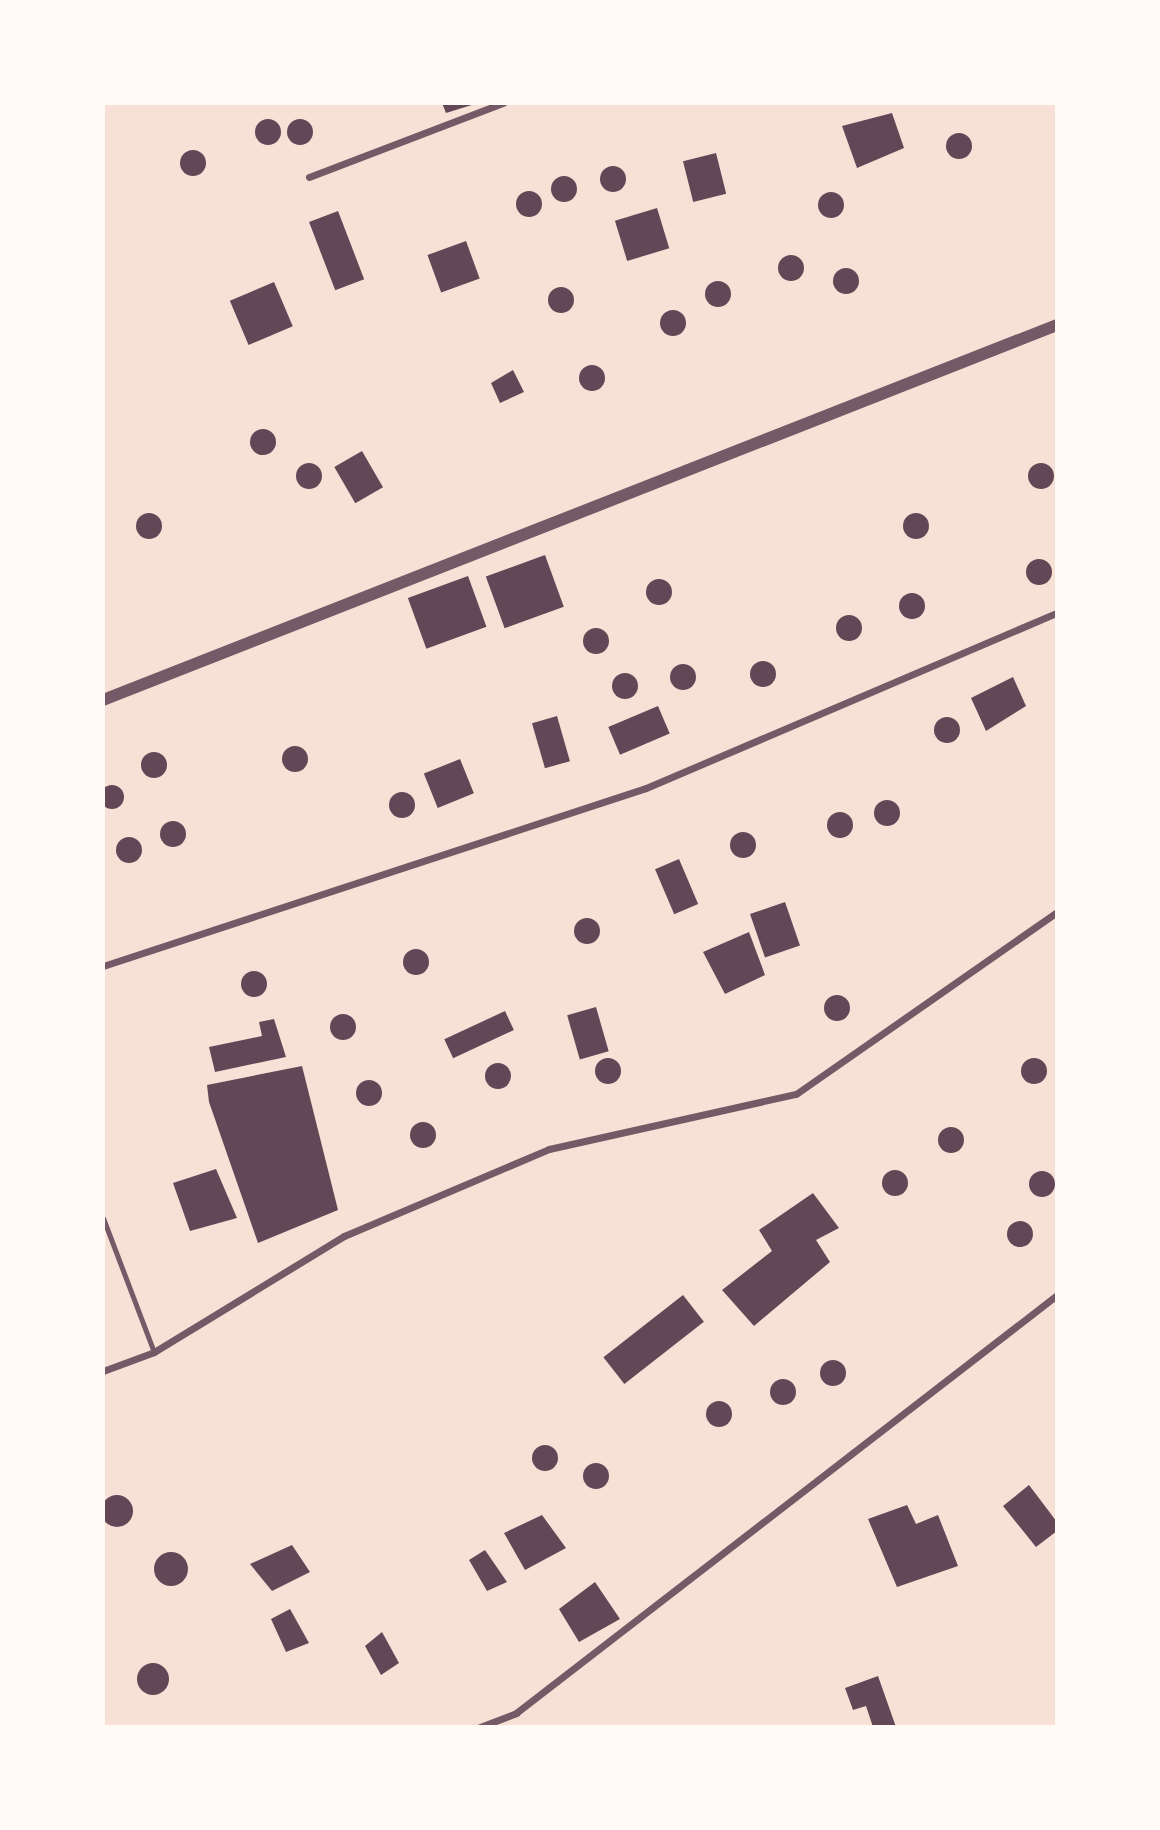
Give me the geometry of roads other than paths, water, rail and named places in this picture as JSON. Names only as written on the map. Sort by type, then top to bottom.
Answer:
[{"type":"street","points":[[309,177],[503,103]]},
{"type":"street","points":[[103,700],[1056,329]]},
{"type":"street","points":[[103,967],[646,788],[1057,613]]},
{"type":"street","points":[[103,1371],[154,1352],[344,1237],[549,1149],[796,1094],[1057,912]]},
{"type":"street","points":[[480,1727],[516,1713],[1057,1295]]},
{"type":"lane","points":[[103,1218],[154,1352]]}]
